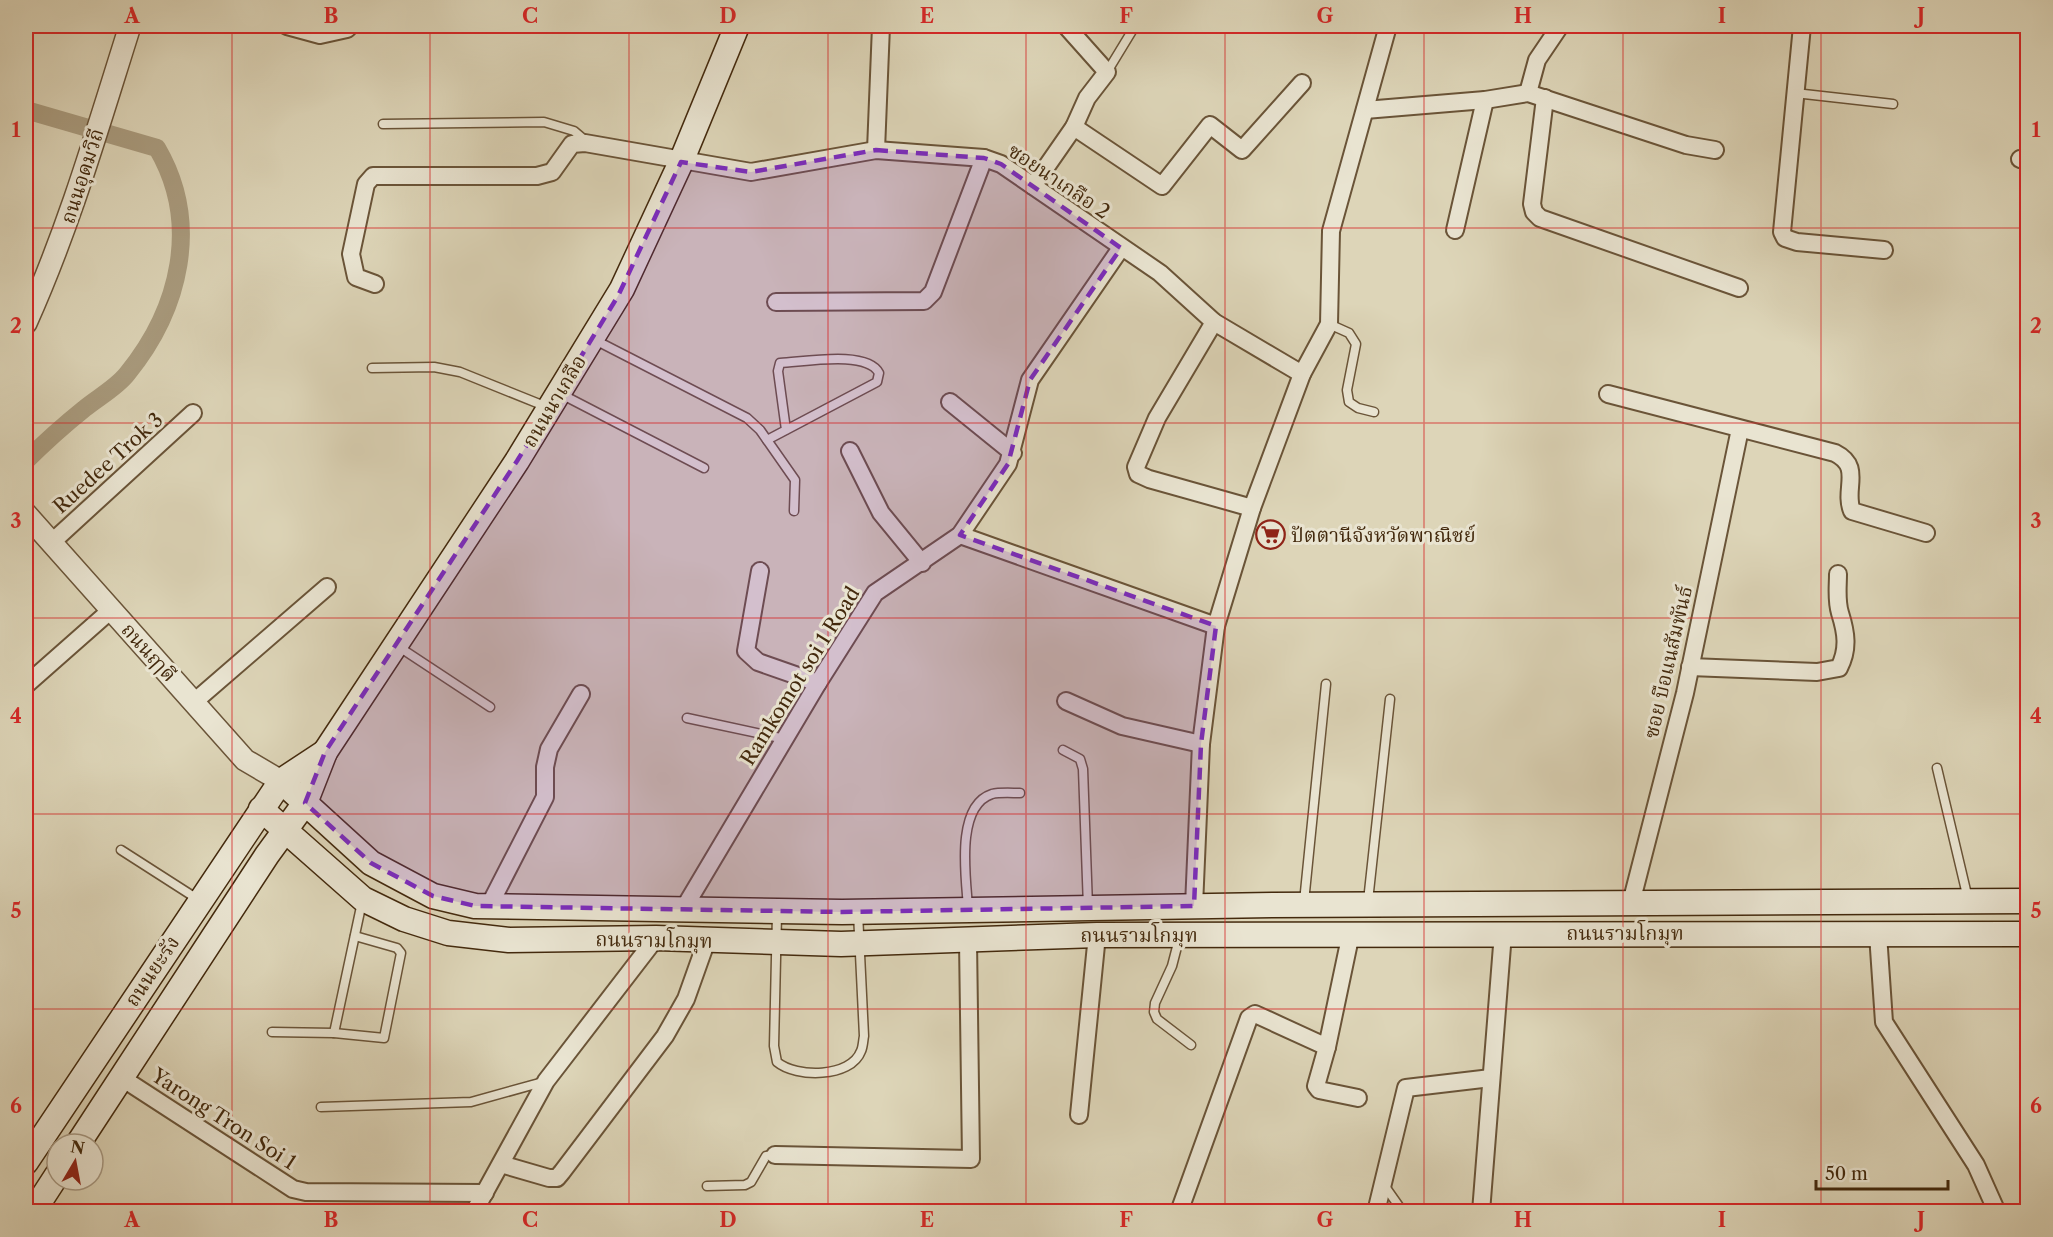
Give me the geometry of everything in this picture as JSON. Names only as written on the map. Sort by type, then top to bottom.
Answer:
[{"type":"main road","name":"ถนนนาเกลือ","points":[[305,803],[325,752],[518,461],[622,289],[681,162],[737,26]]},
{"type":"main road","name":"ถนนนาเกลือ","points":[[281,781],[325,752]]},
{"type":"main road","name":"ถนนรามโกมุท","points":[[281,781],[371,863],[433,896],[475,906],[858,912],[1304,904],[2028,901]]},
{"type":"main road","name":"ถนนยะรัง","points":[[28,1151],[281,781]]},
{"type":"main road","name":"ถนนยะรัง","points":[[86,1132],[305,803]]},
{"type":"main road","name":"ถนนรามโกมุท","points":[[261,809],[363,899],[404,919],[448,933],[509,940],[657,939],[859,944],[1097,934],[2028,934]]},
{"type":"main road","points":[[1997,901],[2001,934]]},
{"type":"main road","points":[[33,1212],[46,1192]]},
{"type":"street","name":"ถนนอุดมวิถี","points":[[26,322],[56,257],[130,26]]},
{"type":"street","points":[[287,26],[320,34],[347,29],[350,26]]},
{"type":"street","points":[[876,150],[881,26]]},
{"type":"street","points":[[1033,186],[1074,127],[1087,98],[1107,72],[1066,26]]},
{"type":"street","points":[[1194,906],[1201,744],[1216,626],[1252,508],[1302,374],[1329,324],[1331,231],[1388,26]]},
{"type":"street","points":[[1528,93],[1537,60],[1560,26]]},
{"type":"street","points":[[1802,26],[1782,232],[1785,238],[1797,242],[1884,250]]},
{"type":"street","points":[[1074,127],[1162,186],[1210,125],[1242,150],[1302,83]]},
{"type":"street","points":[[1365,110],[1485,100],[1528,93],[1686,145],[1715,150]]},
{"type":"street","points":[[1545,98],[1532,204],[1534,212],[1540,218],[1739,288]]},
{"type":"street","points":[[1455,230],[1485,100]]},
{"type":"street","points":[[375,284],[356,277],[352,270],[351,254],[366,184],[372,176],[537,176],[552,172],[572,144],[589,144]]},
{"type":"street","name":"ซอยนาเกลือ 2","points":[[589,144],[681,162],[751,172],[876,150],[984,158],[1001,164],[1160,273],[1214,322],[1302,374]]},
{"type":"street","points":[[776,302],[924,302],[933,292],[984,158]]},
{"type":"street","name":"Ramkomot soi 1 Road","points":[[684,908],[818,682],[875,593],[960,535],[1008,464],[1013,453],[1030,380],[1121,248]]},
{"type":"street","points":[[1214,322],[1157,418],[1136,467],[1138,474],[1149,478],[1252,508]]},
{"type":"street","points":[[1608,394],[1835,453],[1846,458],[1849,464],[1851,486],[1848,502],[1852,511],[1926,533]]},
{"type":"street","points":[[950,402],[1013,453]]},
{"type":"street","name":"Ruedee Trok 3","points":[[51,543],[193,413]]},
{"type":"street","name":"ซอย บือแนสัมพันธ์","points":[[1631,903],[1690,667],[1740,429]]},
{"type":"street","points":[[850,451],[881,513],[922,563]]},
{"type":"street","name":"ถนนฤๅดี","points":[[26,514],[245,760],[281,781]]},
{"type":"street","points":[[960,535],[1216,626]]},
{"type":"street","points":[[760,571],[746,651],[758,662],[818,682]]},
{"type":"street","points":[[1690,667],[1817,672],[1839,668],[1846,647],[1845,625],[1840,612],[1838,595],[1838,574]]},
{"type":"street","points":[[194,702],[327,587]]},
{"type":"street","points":[[26,685],[111,610]]},
{"type":"street","points":[[489,906],[545,797],[545,766],[549,749],[581,694]]},
{"type":"street","points":[[1066,701],[1122,726],[1201,744]]},
{"type":"street","points":[[1351,933],[1327,1047],[1316,1086],[1319,1090],[1358,1098]]},
{"type":"street","points":[[1481,1212],[1503,933]]},
{"type":"street","points":[[1078,1115],[1097,934]]},
{"type":"street","points":[[1878,934],[1884,1022],[1976,1165],[1997,1212]]},
{"type":"street","points":[[474,1212],[546,1081],[657,939]]},
{"type":"street","points":[[501,1164],[549,1178],[557,1178],[665,1036],[686,999],[707,940]]},
{"type":"street","points":[[775,1155],[971,1159],[968,940]]},
{"type":"street","points":[[1179,1212],[1249,1018],[1255,1014],[1327,1047]]},
{"type":"street","name":"Yarong Tron Soi 1","points":[[122,1078],[293,1189],[306,1192],[485,1193]]},
{"type":"street","points":[[1376,1212],[1406,1088],[1491,1078]]},
{"type":"lane","points":[[1107,72],[1135,26]]},
{"type":"lane","points":[[1795,93],[1893,104]]},
{"type":"lane","points":[[383,124],[544,122],[574,131],[589,144]]},
{"type":"lane","points":[[1329,324],[1349,333],[1356,344],[1347,390],[1349,402],[1358,408],[1374,412]]},
{"type":"lane","points":[[592,338],[747,418],[767,440],[795,480],[794,511]]},
{"type":"lane","points":[[767,440],[786,430],[877,382],[879,373],[876,367],[858,359],[780,363],[778,371],[786,430]]},
{"type":"lane","points":[[372,368],[434,368],[460,372],[554,401],[704,468]]},
{"type":"lane","points":[[396,645],[490,707]]},
{"type":"lane","points":[[1304,904],[1326,684]]},
{"type":"lane","points":[[1367,904],[1390,699]]},
{"type":"lane","points":[[687,718],[785,739]]},
{"type":"lane","points":[[1063,750],[1080,759],[1083,769],[1088,908]]},
{"type":"lane","points":[[1937,768],[1969,902]]},
{"type":"lane","points":[[968,910],[966,835],[971,816],[978,802],[992,794],[1020,793]]},
{"type":"lane","points":[[121,850],[199,900]]},
{"type":"lane","points":[[334,1033],[363,899]]},
{"type":"lane","points":[[777,910],[774,1046],[777,1062],[786,1070],[824,1073],[847,1066],[861,1052],[864,1036],[858,912]]},
{"type":"lane","points":[[1180,935],[1172,966],[1155,1003],[1154,1012],[1157,1019],[1191,1045]]},
{"type":"lane","points":[[272,1032],[334,1033],[384,1038],[401,953],[397,948],[355,936]]},
{"type":"lane","points":[[321,1107],[471,1102],[546,1081]]},
{"type":"lane","points":[[707,1186],[745,1185],[751,1182],[766,1156],[775,1155]]},
{"type":"lane","points":[[1382,1182],[1403,1212]]},
{"type":"highlighted area","points":[[876,150],[984,158],[1001,164],[1121,248],[1030,380],[1008,464],[960,535],[1216,626],[1201,744],[1194,906],[842,912],[475,906],[433,896],[371,863],[305,803],[325,752],[517,461],[618,296],[681,162],[751,172]]},
{"type":"waterway","points":[[26,110],[157,148],[171,177],[178,206],[181,235],[178,265],[171,294],[160,322],[145,349],[123,379],[69,421],[26,461]]},
{"type":"place","name":"ปัตตานีจังหวัดพาณิชย์","points":[[1270,535]]}]
